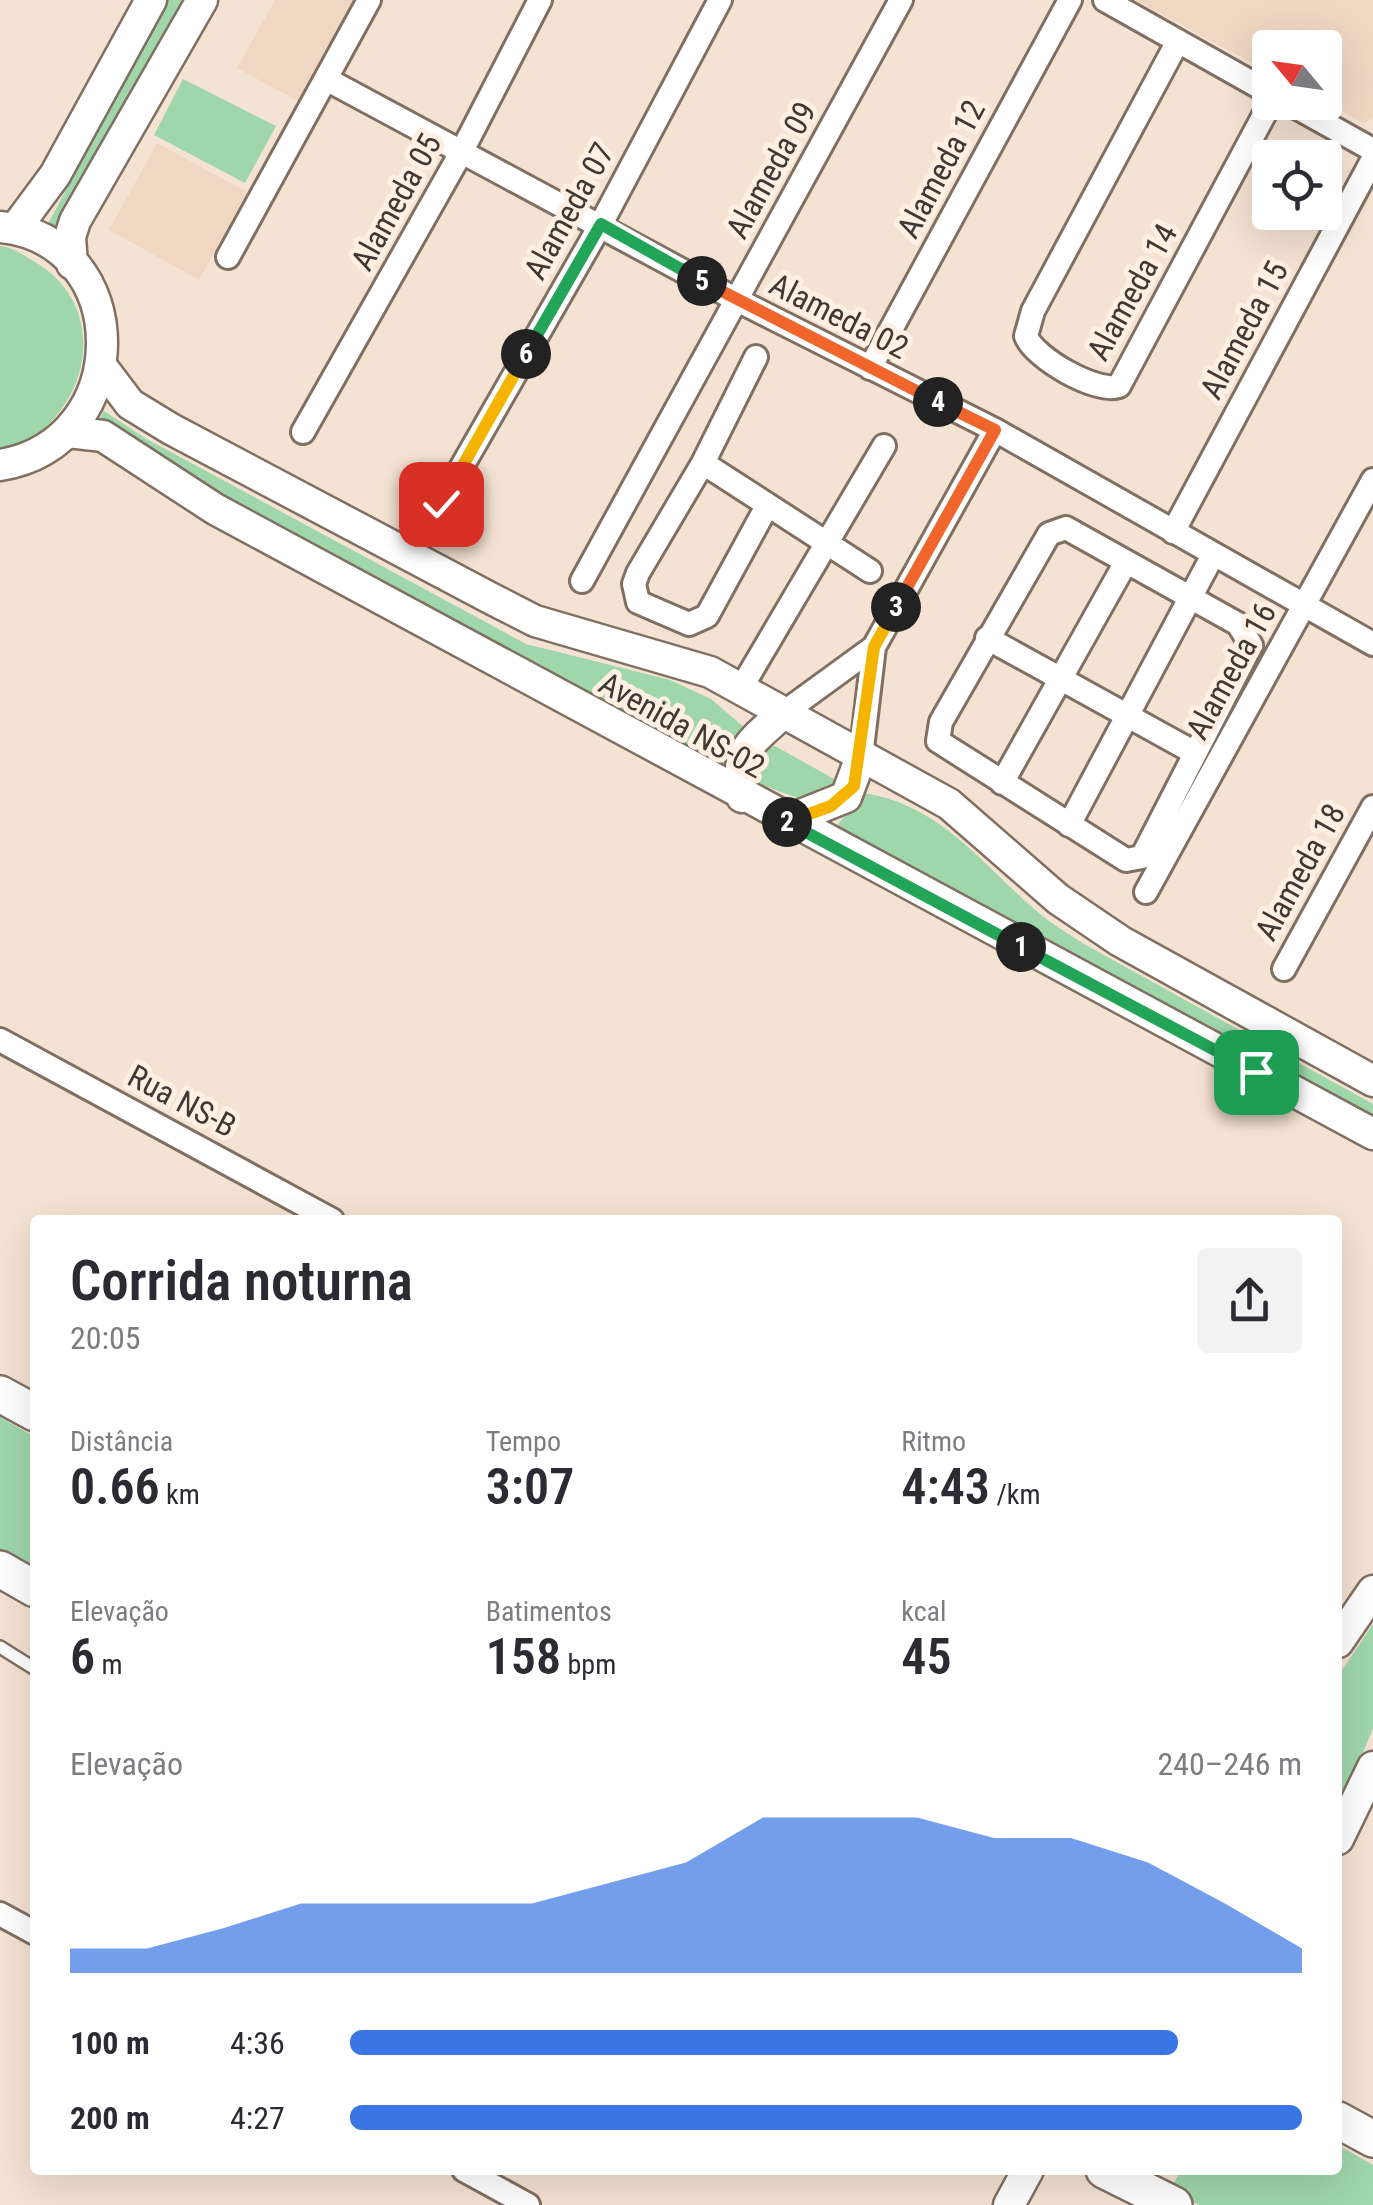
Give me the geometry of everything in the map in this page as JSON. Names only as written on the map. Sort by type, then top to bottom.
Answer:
[{"type":"main road","points":[[0,1394],[30,1410]]},
{"type":"main road","points":[[1342,2122],[1373,2139]]},
{"type":"main road","points":[[1116,2175],[1158,2193]]},
{"type":"street","points":[[0,465],[44,450],[68,432],[84,412],[102,367],[99,312],[72,264],[46,242],[8,228],[56,175],[150,0]]},
{"type":"street","points":[[72,264],[70,238],[75,221],[202,0]]},
{"type":"street","points":[[228,257],[368,0]]},
{"type":"street","name":"Alameda 05","points":[[303,432],[462,151],[540,0]]},
{"type":"street","name":"Alameda 07","points":[[441,504],[601,224],[720,0]]},
{"type":"street","name":"Alameda 09","points":[[582,582],[900,0]]},
{"type":"street","name":"Alameda 12","points":[[870,368],[1070,0]]},
{"type":"street","points":[[1104,0],[1252,83]]},
{"type":"street","name":"Alameda 14","points":[[1178,41],[1033,311],[1026,336],[1035,352],[1094,385],[1119,386],[1261,120]]},
{"type":"street","name":"Alameda 02","points":[[326,78],[737,300],[995,430],[1373,644]]},
{"type":"street","points":[[1319,120],[1373,150]]},
{"type":"street","name":"Alameda 15","points":[[1173,532],[1373,159]]},
{"type":"street","points":[[756,357],[703,464],[638,573],[634,584],[638,602],[689,624],[707,616],[767,506]]},
{"type":"street","name":"Avenida NS-02","points":[[102,367],[130,404],[171,430],[506,606],[552,626],[710,672],[949,804],[1058,899],[1120,942],[1373,1080]]},
{"type":"street","points":[[786,821],[846,797],[861,757],[874,647],[995,430]]},
{"type":"street","name":"Avenida NS-02","points":[[68,432],[103,436],[216,510],[786,821],[1373,1134]]},
{"type":"street","points":[[740,690],[884,446]]},
{"type":"street","points":[[703,464],[870,571]]},
{"type":"street","name":"Alameda 16","points":[[1146,892],[1373,480]]},
{"type":"street","points":[[1066,528],[1126,562],[1238,624],[1252,645],[1142,857],[1126,860],[938,741],[941,722],[1048,534],[1066,528]]},
{"type":"street","points":[[1068,826],[1213,554]]},
{"type":"street","points":[[1002,783],[1126,562]]},
{"type":"street","points":[[987,638],[1196,753]]},
{"type":"street","points":[[742,797],[738,768],[742,754],[782,714],[874,647]]},
{"type":"street","name":"Alameda 18","points":[[1284,969],[1373,807]]},
{"type":"street","name":"Rua NS-B","points":[[0,1040],[323,1215]]},
{"type":"street","points":[[1342,1636],[1373,1591]]},
{"type":"street","points":[[1342,1833],[1370,1783]]},
{"type":"street","points":[[0,1914],[30,1930]]},
{"type":"street","points":[[473,2175],[528,2205]]},
{"type":"street","points":[[1009,2205],[1025,2175]]},
{"type":"lane","points":[[0,1647],[30,1665]]},
{"type":"shaded area","points":[[275,0],[355,0],[300,102],[237,68]]},
{"type":"shaded area","points":[[1136,0],[1373,0],[1373,119],[1363,123],[1342,111],[1342,30],[1252,30],[1252,63]]},
{"type":"shaded area","points":[[157,143],[247,192],[199,280],[109,230]]},
{"type":"green space","points":[[168,0],[184,0],[57,243],[42,235]]},
{"type":"green space","points":[[183,79],[276,126],[245,183],[154,135]]},
{"type":"green space","points":[[0,246],[35,262],[61,283],[77,309],[83,337],[81,366],[71,394],[53,419],[30,439],[0,453]]},
{"type":"green space","points":[[104,411],[145,438],[526,644],[670,680],[711,699],[745,728],[725,766],[95,427]]},
{"type":"green space","points":[[775,746],[836,780],[835,792],[819,806],[760,784],[754,779],[755,759],[762,748]]},
{"type":"green space","points":[[864,793],[892,800],[939,824],[1055,925],[1373,1104],[1373,1120],[840,830],[838,824]]},
{"type":"green space","points":[[0,1417],[30,1434],[30,1568],[0,1552]]},
{"type":"green space","points":[[1373,1624],[1373,1729],[1342,1801],[1342,1670]]},
{"type":"green space","points":[[1342,2147],[1373,2165],[1373,2205],[1199,2205],[1171,2189],[1178,2175],[1342,2175]]},
{"type":"route","points":[[441,504],[601,224],[737,300],[995,430],[874,647],[854,786],[846,797],[831,806],[786,821],[1256,1072]]}]
